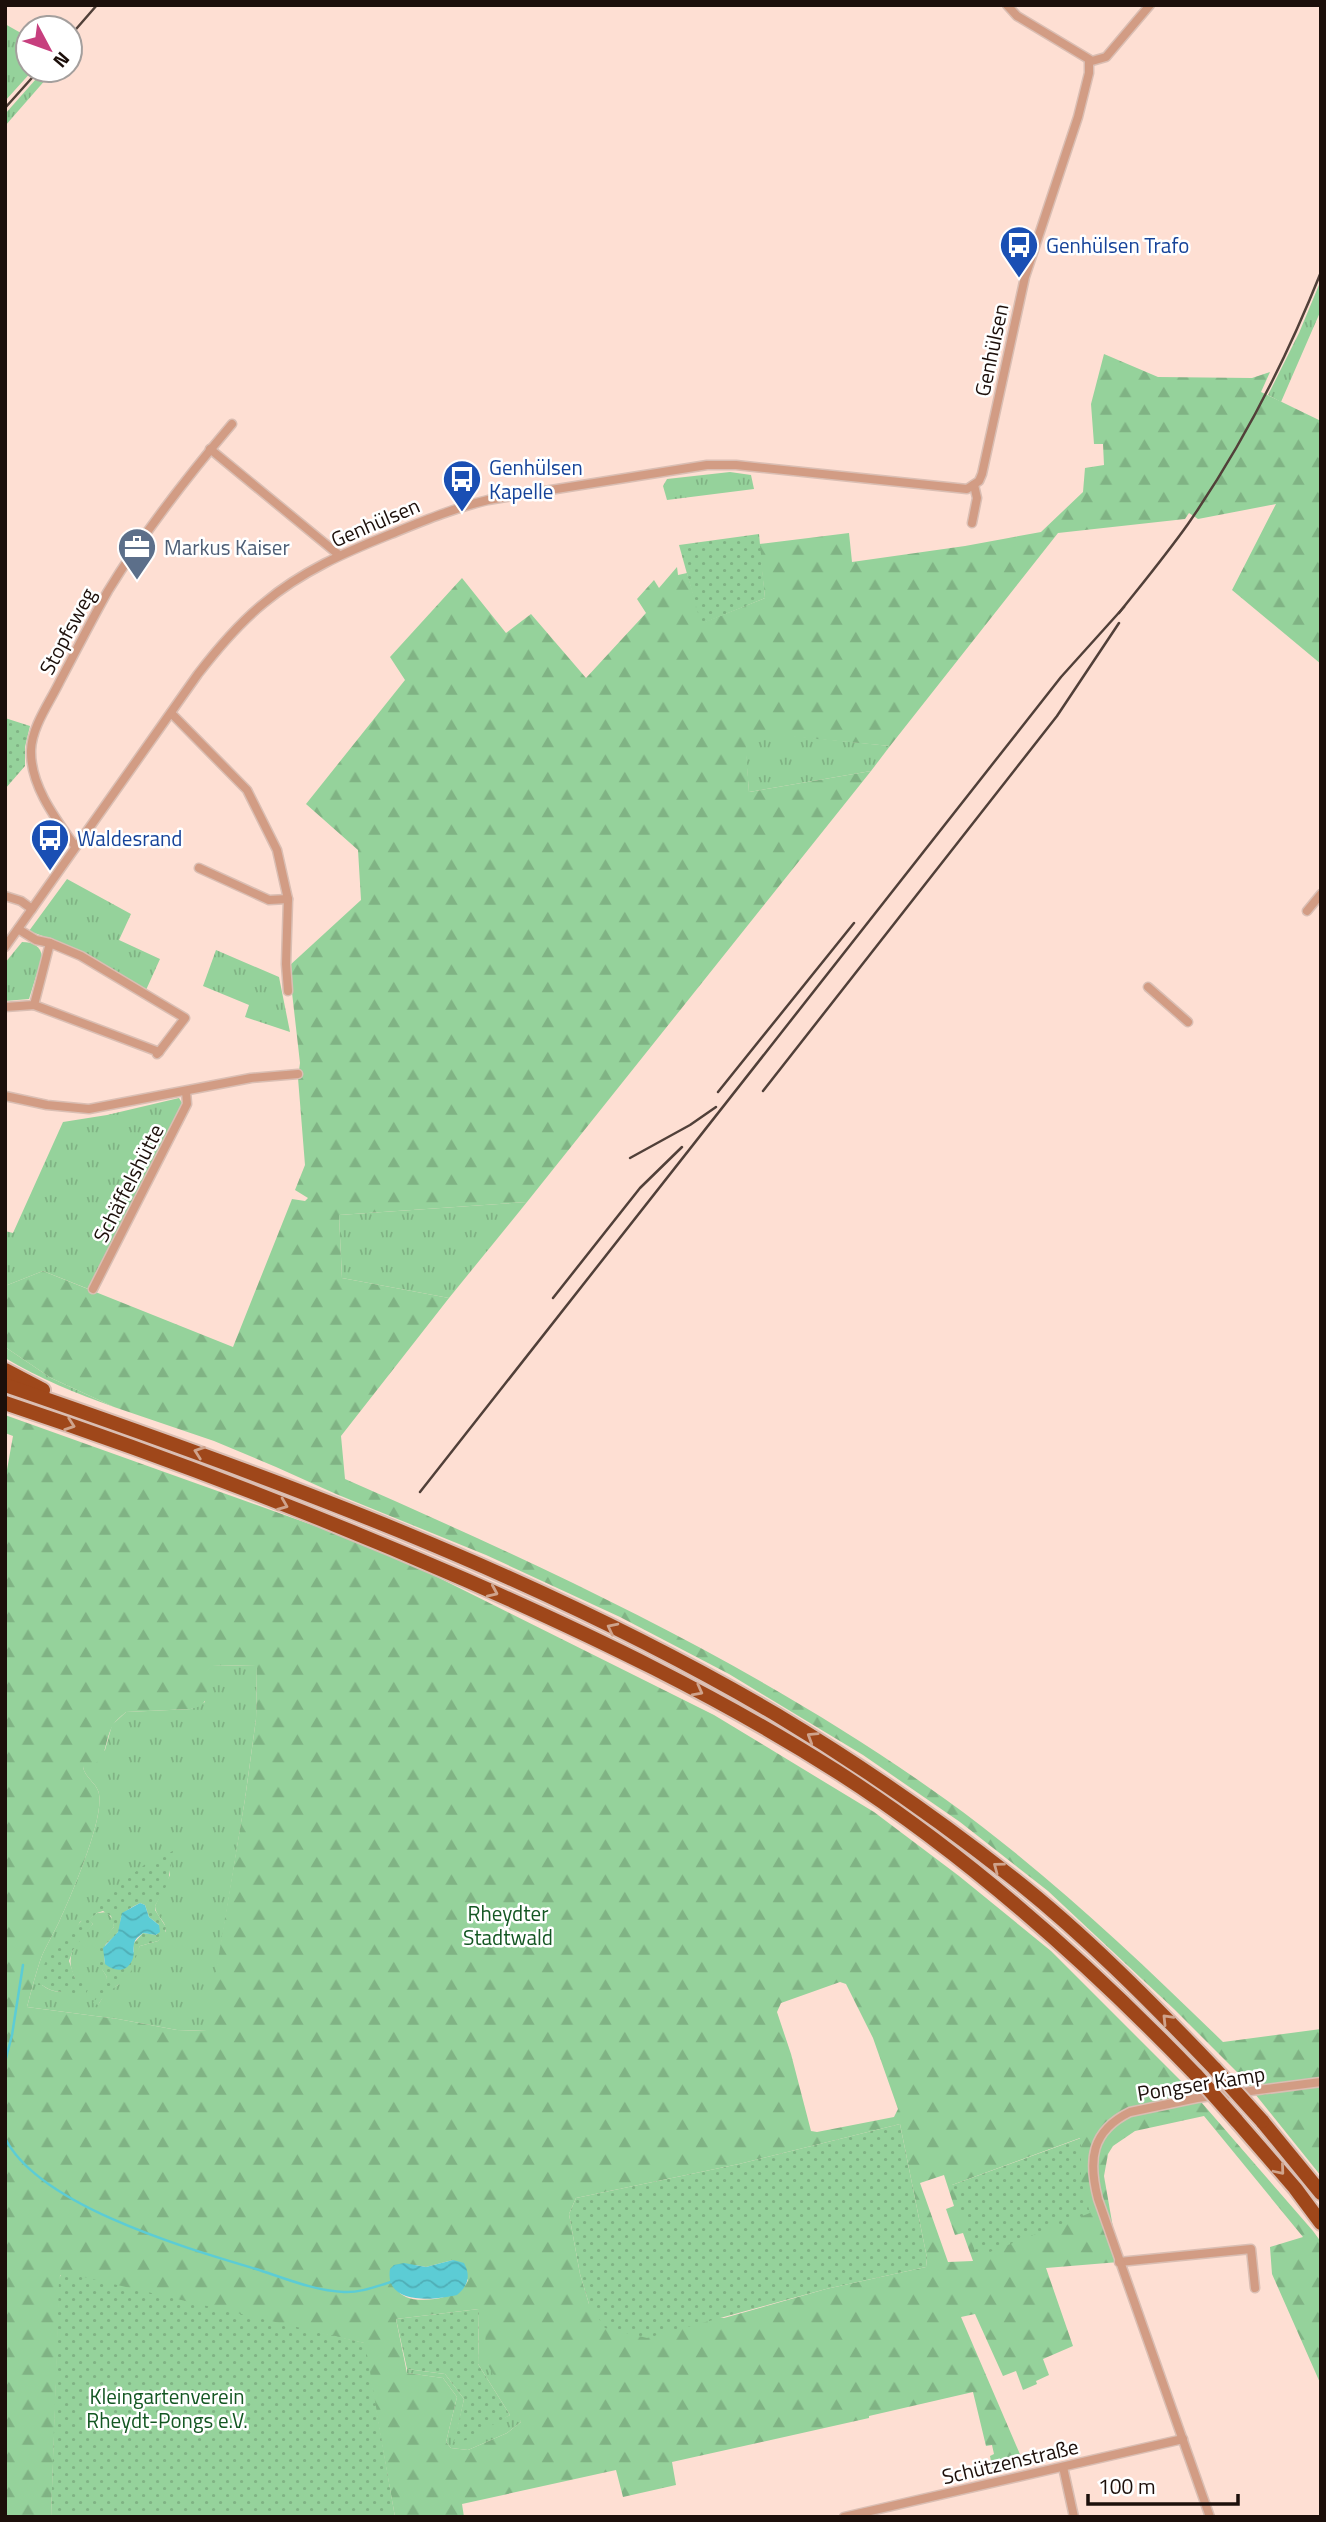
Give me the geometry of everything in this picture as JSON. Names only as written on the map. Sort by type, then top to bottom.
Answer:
[{"type":"highway","points":[[5,1370],[114,1422]]},
{"type":"highway","points":[[5,1385],[224,1461],[419,1539],[600,1622],[704,1674],[778,1716],[929,1816],[1012,1877],[1143,1994],[1262,2121],[1321,2193]]},
{"type":"highway","points":[[5,1404],[194,1470],[370,1540],[550,1617],[713,1699],[837,1772],[958,1858],[1097,1975],[1196,2075],[1321,2223]]},
{"type":"street","points":[[1007,5],[1017,16],[1089,61],[1106,57],[1150,5]]},
{"type":"street","name":"Genhülsen","points":[[5,947],[212,655],[242,622],[286,586],[339,555],[459,507],[707,465],[736,465],[967,489],[974,485],[982,474],[1025,277],[1078,117],[1089,73],[1089,61]]},
{"type":"street","name":"Stopfsweg","points":[[75,846],[50,811],[40,789],[31,755],[35,731],[86,629],[109,590],[170,500],[232,424]]},
{"type":"street","points":[[210,449],[339,555]]},
{"type":"street","name":"Genhülsen","points":[[972,523],[977,498],[974,485]]},
{"type":"street","points":[[170,713],[247,789],[277,850],[288,900],[288,991]]},
{"type":"street","points":[[199,868],[269,900],[288,900]]},
{"type":"street","points":[[1307,911],[1321,894]]},
{"type":"street","points":[[5,896],[21,901],[32,909]]},
{"type":"street","points":[[5,1007],[34,1005],[158,1054],[185,1018],[81,957],[50,943],[36,940],[18,929]]},
{"type":"street","points":[[34,1005],[50,943]]},
{"type":"street","points":[[1148,987],[1188,1022]]},
{"type":"street","name":"Schäffelshütte","points":[[5,1096],[47,1105],[89,1109],[251,1077],[298,1074]]},
{"type":"street","name":"Schäffelshütte","points":[[93,1289],[187,1104],[186,1091]]},
{"type":"street","name":"Pongser Kamp","points":[[1209,2517],[1119,2262],[1092,2174],[1094,2151],[1112,2123],[1130,2112],[1163,2104],[1321,2082]]},
{"type":"street","points":[[1119,2262],[1251,2249],[1255,2288]]},
{"type":"street","name":"Schützenstraße","points":[[844,2517],[1183,2439]]},
{"type":"street","points":[[1063,2467],[1074,2517]]},
{"type":"green space","points":[[5,24],[14,29],[14,84],[20,84],[5,101]]},
{"type":"green space","points":[[32,84],[42,84],[5,126],[5,114]]},
{"type":"green space","points":[[1321,280],[1321,310],[1281,402],[1268,395],[1299,333]]},
{"type":"green space","points":[[1104,354],[1158,377],[1252,378],[1270,372],[1261,392],[1321,421],[1321,664],[1232,590],[1276,504],[1198,519],[1189,513],[1185,519],[1058,533],[890,746],[745,732],[749,792],[871,771],[527,1202],[339,1215],[342,1278],[449,1298],[341,1436],[345,1479],[577,1585],[653,1623],[728,1663],[875,1751],[945,1799],[1054,1885],[1123,1946],[1223,2042],[1321,2029],[1321,2176],[1239,2074],[1048,1891],[960,1822],[863,1755],[729,1674],[620,1617],[486,1555],[214,1441],[114,1407],[51,1378],[5,1347],[5,1286],[43,1271],[233,1347],[292,1199],[305,1201],[308,1198],[295,1190],[305,1165],[298,1078],[300,1063],[289,966],[361,900],[358,850],[306,804],[405,680],[390,657],[462,578],[506,633],[531,614],[586,678],[646,613],[637,599],[654,580],[659,588],[677,567],[678,575],[687,573],[702,623],[765,598],[759,544],[849,533],[852,562],[1041,532],[1083,492],[1085,468],[1104,465],[1103,444],[1094,444],[1091,404]]},
{"type":"green space","points":[[730,472],[751,475],[754,489],[667,500],[663,486],[667,479]]},
{"type":"green space","points":[[759,534],[765,598],[701,624],[679,545]]},
{"type":"green space","points":[[5,718],[30,726],[25,747],[25,766],[5,789]]},
{"type":"green space","points":[[744,731],[890,746],[871,771],[749,792]]},
{"type":"green space","points":[[67,879],[131,914],[119,940],[160,959],[146,990],[62,943],[29,931]]},
{"type":"green space","points":[[22,942],[36,945],[42,957],[29,999],[5,1001],[5,963]]},
{"type":"green space","points":[[216,950],[279,977],[290,1032],[245,1017],[249,1005],[203,986]]},
{"type":"green space","points":[[179,1098],[184,1106],[91,1290],[43,1271],[5,1286],[5,1231],[13,1233],[63,1122]]},
{"type":"green space","points":[[527,1202],[449,1298],[342,1278],[339,1215]]},
{"type":"green space","points":[[5,1347],[51,1378],[114,1407],[18,1366],[5,1358]]},
{"type":"green space","name":"Rheydter Stadtwald","points":[[5,1415],[385,1551],[714,1715],[874,1812],[959,1876],[1051,1951],[1195,2095],[1313,2231],[1321,2242],[1321,2385],[1272,2274],[1270,2247],[1303,2237],[1204,2116],[1135,2131],[1113,2146],[1108,2154],[1104,2176],[1119,2262],[1046,2268],[1073,2346],[1043,2359],[1049,2375],[1023,2390],[1016,2371],[1003,2376],[975,2314],[961,2317],[1025,2466],[993,2472],[990,2456],[994,2454],[992,2445],[986,2446],[973,2392],[672,2462],[676,2485],[623,2497],[616,2470],[462,2504],[464,2517],[395,2517],[364,2343],[60,2275],[51,2517],[5,2517],[5,1481],[13,1436],[5,1433]],"holes":[[[213,1665],[257,1666],[256,1719],[245,1799],[206,2031],[177,2030],[27,2007],[40,1961],[78,1877],[97,1821],[99,1794],[83,1767],[101,1759],[112,1726],[126,1712],[191,1709],[201,1706],[208,1697],[205,1674]],[[840,1982],[846,1984],[873,2038],[898,2109],[894,2117],[811,2131],[777,2012],[781,2003]],[[900,2124],[927,2258],[926,2267],[826,2289],[724,2318],[589,2304],[580,2274],[569,2214],[576,2198],[739,2164]],[[1080,2138],[1081,2180],[952,2185]],[[944,2175],[954,2206],[946,2209],[955,2235],[963,2233],[973,2261],[948,2262],[920,2183]],[[453,2260],[468,2280],[450,2295],[413,2299],[401,2294],[391,2281],[415,2265],[426,2267]],[[486,2309],[485,2360],[521,2422],[507,2433],[468,2450],[451,2448],[446,2442],[457,2397],[443,2378],[407,2373],[396,2319]]]},
{"type":"green space","points":[[212,1665],[257,1666],[256,1719],[207,2031],[177,2030],[27,2007],[40,1961],[78,1877],[97,1821],[99,1794],[83,1767],[105,1750],[112,1725],[126,1712],[191,1709],[205,1702],[205,1673]],"holes":[[[170,1867],[170,1875],[155,1906],[166,1931],[158,1941],[140,1946],[118,1985],[106,1992],[98,2005],[107,1977],[102,1969],[106,1937],[114,1927],[107,1912],[97,1913],[88,1920],[93,1924],[73,1949],[70,1962],[75,1978],[70,1990],[55,1991],[42,1985],[80,1922]]]},
{"type":"green space","points":[[173,1851],[168,1883],[155,1906],[166,1927],[165,1935],[158,1941],[140,1946],[130,1973],[98,2005],[93,2003],[107,1977],[99,1965],[96,1952],[100,1942],[114,1927],[111,1916],[103,1911],[97,1913],[89,1920],[93,1924],[73,1950],[69,1961],[75,1978],[90,1985],[85,1996],[38,1985],[40,1973],[49,1955],[107,1894],[148,1862]],"holes":[[[140,1903],[145,1905],[149,1917],[159,1925],[157,1935],[143,1933],[133,1944],[134,1952],[105,1964],[103,1948],[119,1930],[122,1916]]]},
{"type":"green space","points":[[900,2124],[927,2258],[926,2267],[826,2289],[647,2338],[605,2328],[589,2304],[580,2274],[569,2214],[576,2198],[739,2164]]},
{"type":"green space","points":[[1081,2138],[1081,2180],[1090,2213],[977,2257],[952,2185]]},
{"type":"green space","name":"Kleingartenverein Rheydt-Pongs e.V.","points":[[62,2272],[365,2343],[395,2517],[51,2517],[59,2279]]},
{"type":"green space","points":[[479,2309],[486,2309],[521,2422],[507,2433],[468,2450],[451,2448],[446,2442],[457,2397],[443,2378],[407,2373],[407,2369],[445,2374],[464,2399],[455,2441],[510,2415],[478,2364]]},
{"type":"green space","points":[[479,2309],[478,2364],[510,2415],[466,2440],[454,2442],[464,2399],[445,2374],[407,2369],[396,2319]]},
{"type":"water","points":[[140,1903],[145,1905],[149,1917],[159,1925],[160,1932],[156,1935],[143,1933],[135,1941],[131,1963],[125,1969],[113,1969],[105,1964],[103,1948],[118,1932],[122,1913]]},
{"type":"water","points":[[453,2260],[464,2263],[468,2276],[464,2288],[457,2295],[413,2298],[403,2295],[390,2281],[390,2269],[394,2265],[404,2263],[426,2267]]},
{"type":"waterway","points":[[5,2062],[23,1965]]},
{"type":"waterway","points":[[5,2138],[23,2162],[49,2184],[81,2204],[155,2236],[322,2289],[356,2291],[391,2282]]},
{"type":"railway","points":[[84,20],[97,5]]},
{"type":"railway","points":[[5,108],[26,84]]},
{"type":"railway","points":[[1119,613],[1180,536],[1227,464],[1278,370],[1321,272]]},
{"type":"railway","points":[[420,1492],[1061,677],[1124,607]]},
{"type":"railway","points":[[763,1091],[1057,716],[1119,623]]},
{"type":"railway","points":[[718,1092],[854,923]]},
{"type":"railway","points":[[630,1158],[690,1125],[716,1107]]},
{"type":"railway","points":[[553,1298],[640,1188],[682,1147]]},
{"type":"place","name":"Genhülsen Trafo","points":[[1019,279]]},
{"type":"place","name":"Genhülsen Kapelle","points":[[462,513]]},
{"type":"place","name":"Markus Kaiser","points":[[137,581]]},
{"type":"place","name":"Waldesrand","points":[[50,872]]}]
